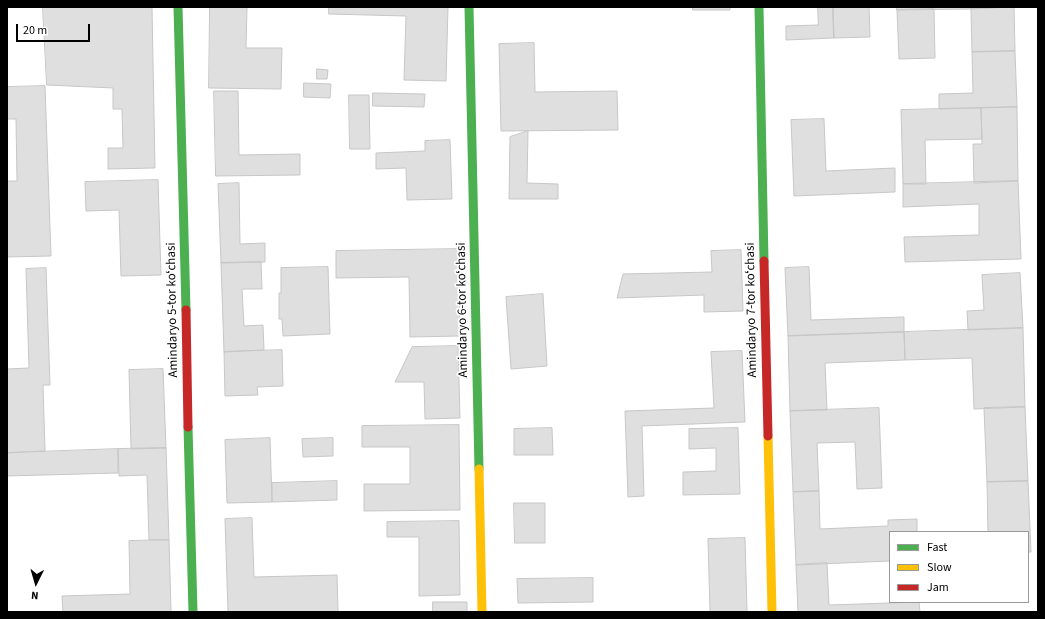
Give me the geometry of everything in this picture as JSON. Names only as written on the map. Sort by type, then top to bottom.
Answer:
[{"type":"street","name":"Amindaryo 5-tor koʻchasi","points":[[178,7],[193,612]]},
{"type":"street","name":"Amindaryo 6-tor koʻchasi","points":[[469,7],[482,612]]},
{"type":"street","name":"Amindaryo 7-tor koʻchasi","points":[[759,7],[772,612]]},
{"type":"building","points":[[43,7],[152,7],[155,168],[108,169],[108,148],[123,148],[122,109],[113,109],[113,88],[47,85]]},
{"type":"building","points":[[210,7],[247,7],[246,48],[282,48],[281,89],[209,88]]},
{"type":"building","points":[[329,7],[448,7],[446,81],[404,80],[406,16],[329,14]]},
{"type":"building","points":[[693,7],[730,7],[730,10],[693,10]]},
{"type":"building","points":[[818,7],[833,7],[834,38],[786,40],[786,26],[818,25]]},
{"type":"building","points":[[833,7],[869,7],[870,37],[834,38]]},
{"type":"building","points":[[897,7],[971,7],[971,9],[897,10]]},
{"type":"building","points":[[971,7],[1014,7],[971,9]]},
{"type":"building","points":[[1014,7],[1015,51],[972,52],[971,9]]},
{"type":"building","points":[[934,9],[935,58],[899,59],[897,10]]},
{"type":"building","points":[[534,43],[535,92],[617,91],[618,130],[501,131],[499,44]]},
{"type":"building","points":[[1015,51],[1017,107],[939,109],[939,94],[973,93],[972,52]]},
{"type":"building","points":[[317,69],[328,70],[327,79],[317,79]]},
{"type":"building","points":[[304,83],[331,84],[330,98],[304,97]]},
{"type":"building","points":[[45,86],[51,256],[7,257],[7,181],[17,181],[16,119],[7,119],[7,87]]},
{"type":"building","points":[[214,91],[238,91],[239,155],[300,154],[300,175],[216,176]]},
{"type":"building","points":[[373,93],[425,94],[424,107],[373,106]]},
{"type":"building","points":[[349,95],[369,95],[370,149],[350,149]]},
{"type":"building","points":[[1017,107],[1018,181],[974,183],[973,144],[982,144],[981,108]]},
{"type":"building","points":[[981,108],[982,139],[925,140],[926,184],[903,184],[901,110]]},
{"type":"building","points":[[824,119],[826,171],[895,168],[895,192],[794,196],[791,120]]},
{"type":"building","points":[[528,131],[527,183],[558,184],[558,199],[509,199],[510,137]]},
{"type":"building","points":[[450,140],[452,199],[407,200],[406,168],[376,169],[376,153],[425,151],[425,141]]},
{"type":"building","points":[[158,180],[161,275],[121,276],[119,210],[86,211],[85,182]]},
{"type":"building","points":[[1018,181],[1021,259],[905,262],[904,237],[979,235],[979,204],[903,207],[903,184]]},
{"type":"building","points":[[239,183],[240,244],[265,243],[265,262],[221,263],[218,184]]},
{"type":"building","points":[[459,249],[460,336],[410,337],[409,277],[336,278],[336,251]]},
{"type":"building","points":[[741,250],[743,311],[704,312],[704,295],[617,298],[623,274],[712,272],[711,251]]},
{"type":"building","points":[[261,262],[262,289],[242,289],[244,326],[263,325],[264,350],[224,352],[221,263]]},
{"type":"building","points":[[328,267],[330,334],[283,336],[282,319],[279,319],[281,268]]},
{"type":"building","points":[[809,267],[811,320],[904,317],[904,332],[788,336],[785,268]]},
{"type":"building","points":[[46,268],[50,385],[43,385],[45,451],[7,453],[7,369],[29,368],[26,269]]},
{"type":"building","points":[[1020,273],[1023,328],[968,330],[967,311],[984,310],[982,275]]},
{"type":"building","points":[[543,294],[547,366],[511,369],[506,297]]},
{"type":"building","points":[[1023,328],[1025,407],[974,409],[972,358],[905,360],[904,332]]},
{"type":"building","points":[[904,332],[905,360],[825,363],[827,410],[790,411],[788,336]]},
{"type":"building","points":[[458,346],[460,418],[425,419],[424,382],[395,382],[412,347]]},
{"type":"building","points":[[282,350],[283,386],[257,387],[258,395],[225,396],[224,352]]},
{"type":"building","points":[[742,351],[745,422],[642,426],[644,496],[628,497],[625,411],[714,408],[711,352]]},
{"type":"building","points":[[163,369],[166,448],[131,449],[129,370]]},
{"type":"building","points":[[1025,407],[1028,481],[987,482],[984,408]]},
{"type":"building","points":[[879,408],[882,488],[857,489],[855,442],[817,443],[819,491],[793,492],[790,411]]},
{"type":"building","points":[[459,425],[460,510],[364,511],[364,484],[410,484],[410,447],[362,447],[362,426]]},
{"type":"building","points":[[552,428],[553,455],[514,455],[514,429]]},
{"type":"building","points":[[738,428],[740,494],[683,495],[683,472],[716,471],[716,448],[689,449],[689,429]]},
{"type":"building","points":[[270,438],[272,502],[227,503],[225,440]]},
{"type":"building","points":[[333,438],[333,456],[303,457],[302,439]]},
{"type":"building","points":[[166,448],[169,540],[149,540],[147,475],[119,476],[118,449]]},
{"type":"building","points":[[118,449],[118,473],[7,476],[7,453]]},
{"type":"building","points":[[337,481],[337,500],[272,502],[272,483]]},
{"type":"building","points":[[1028,481],[1031,552],[1029,552],[1029,531],[988,531],[987,482]]},
{"type":"building","points":[[819,491],[820,529],[888,526],[888,520],[917,519],[917,531],[889,531],[889,561],[796,565],[793,492]]},
{"type":"building","points":[[514,503],[545,503],[545,543],[515,543]]},
{"type":"building","points":[[252,518],[254,577],[337,575],[338,612],[228,612],[225,519]]},
{"type":"building","points":[[459,521],[460,595],[419,596],[419,537],[387,537],[387,522]]},
{"type":"building","points":[[745,538],[747,612],[710,612],[708,539]]},
{"type":"building","points":[[169,540],[171,612],[63,612],[62,596],[130,594],[129,541]]},
{"type":"building","points":[[827,563],[829,605],[919,603],[920,612],[798,612],[796,565]]},
{"type":"building","points":[[593,578],[593,602],[518,603],[517,579]]},
{"type":"building","points":[[433,602],[467,602],[467,612],[433,612]]},
{"type":"traffic: fast","points":[[178,7],[186,310]]},
{"type":"traffic: fast","points":[[469,7],[479,469]]},
{"type":"traffic: fast","points":[[759,7],[764,261]]},
{"type":"traffic: fast","points":[[188,427],[193,612]]},
{"type":"traffic: slow","points":[[768,436],[772,612]]},
{"type":"traffic: slow","points":[[479,469],[482,612]]},
{"type":"traffic: jam","points":[[764,261],[768,436]]},
{"type":"traffic: jam","points":[[186,310],[188,427]]}]
